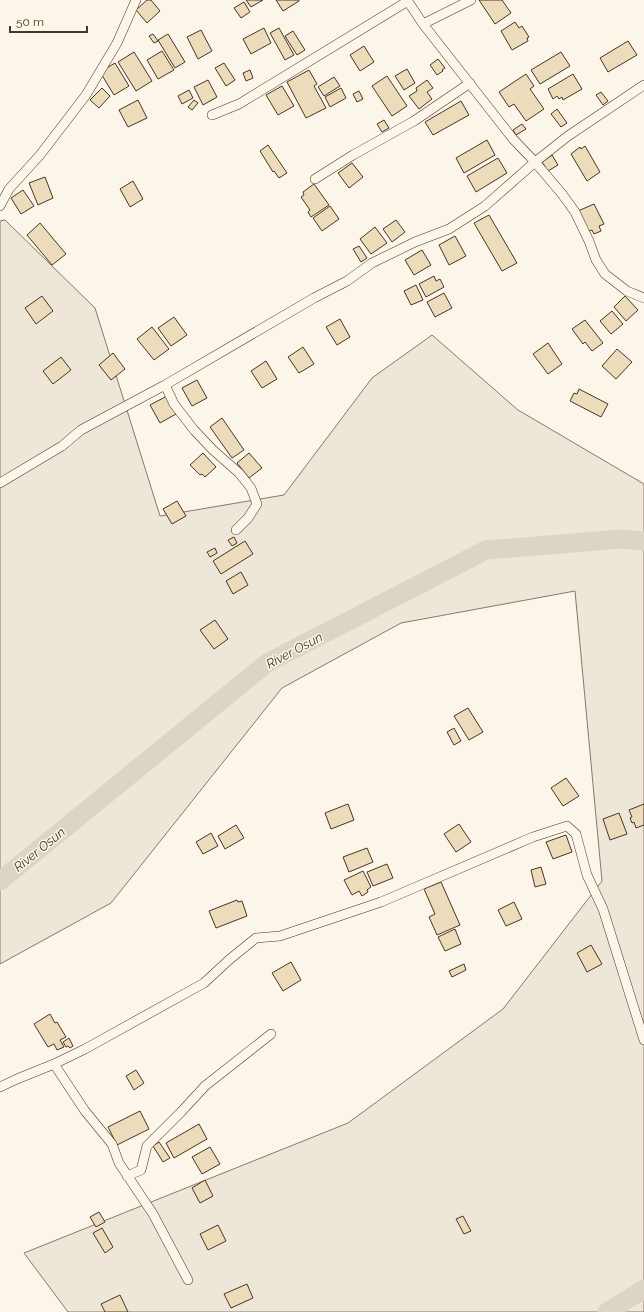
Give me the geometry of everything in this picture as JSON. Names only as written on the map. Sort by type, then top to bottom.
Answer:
[{"type":"street","points":[[0,206],[9,189],[40,155],[86,95],[117,44],[136,0]]},
{"type":"street","points":[[423,24],[471,0]]},
{"type":"street","points":[[212,115],[238,104],[407,1],[423,24],[513,139],[550,178],[575,212],[589,241],[596,260],[605,274],[627,291],[644,298]]},
{"type":"street","points":[[314,179],[414,121],[470,83]]},
{"type":"street","points":[[0,482],[62,446],[82,430],[165,385],[314,298],[347,281],[372,263],[415,242],[449,229],[485,206],[535,162],[568,136],[644,85]]},
{"type":"street","points":[[165,385],[174,404],[194,430],[213,450],[239,473],[251,488],[257,504],[248,518],[236,530]]},
{"type":"street","points":[[0,1087],[86,1049],[204,983],[256,938],[280,936],[381,902],[533,837],[567,826],[576,834],[587,875],[603,909],[644,1040]]},
{"type":"street","points":[[127,1176],[141,1170],[147,1146],[205,1086],[271,1034]]},
{"type":"street","points":[[54,1064],[85,1111],[112,1144],[119,1163],[153,1214],[188,1280]]},
{"type":"shaded area","points":[[5,220],[95,308],[160,516],[284,495],[372,378],[432,335],[518,410],[644,484],[644,1312],[68,1312],[24,1253],[348,1123],[503,1009],[602,881],[575,591],[401,623],[282,688],[111,903],[0,964],[0,221]]},
{"type":"building","points":[[147,0],[151,0],[160,11],[147,23],[136,10]]},
{"type":"building","points":[[246,0],[263,0],[251,7]]},
{"type":"building","points":[[276,0],[299,0],[299,1],[283,11]]},
{"type":"building","points":[[479,0],[502,0],[511,13],[495,24]]},
{"type":"building","points":[[244,2],[250,12],[241,18],[234,8]]},
{"type":"building","points":[[515,22],[519,28],[522,26],[529,37],[527,38],[528,41],[512,50],[501,31]]},
{"type":"building","points":[[264,28],[271,43],[251,54],[243,39]]},
{"type":"building","points":[[279,28],[294,55],[285,60],[270,33]]},
{"type":"building","points":[[201,30],[212,51],[198,59],[187,37]]},
{"type":"building","points":[[293,31],[305,50],[297,55],[285,36]]},
{"type":"building","points":[[153,34],[158,41],[154,43],[149,36]]},
{"type":"building","points":[[168,34],[185,62],[175,68],[158,40]]},
{"type":"building","points":[[628,41],[637,55],[608,72],[600,58]]},
{"type":"building","points":[[364,46],[374,62],[360,71],[350,55]]},
{"type":"building","points":[[162,51],[174,70],[158,79],[147,60]]},
{"type":"building","points":[[134,52],[152,81],[136,91],[118,62]]},
{"type":"building","points":[[561,52],[570,66],[540,84],[531,70]]},
{"type":"building","points":[[438,59],[445,68],[437,75],[430,65]]},
{"type":"building","points":[[115,63],[129,86],[114,95],[100,72]]},
{"type":"building","points":[[224,63],[235,80],[226,86],[215,68]]},
{"type":"building","points":[[407,69],[415,83],[404,90],[395,76]]},
{"type":"building","points":[[250,70],[253,78],[246,81],[243,73]]},
{"type":"building","points":[[309,70],[317,84],[314,86],[326,108],[306,118],[287,82]]},
{"type":"building","points":[[526,74],[534,86],[530,89],[544,109],[526,121],[514,104],[509,107],[499,92]]},
{"type":"building","points":[[573,74],[582,89],[563,100],[562,97],[559,99],[557,96],[553,99],[548,89]]},
{"type":"building","points":[[387,76],[407,106],[392,116],[372,86]]},
{"type":"building","points":[[334,77],[340,86],[324,96],[318,87]]},
{"type":"building","points":[[208,80],[217,97],[203,105],[194,87]]},
{"type":"building","points":[[427,80],[433,88],[427,92],[432,99],[419,109],[409,96],[417,91],[416,88]]},
{"type":"building","points":[[282,86],[294,106],[278,115],[266,95]]},
{"type":"building","points":[[102,88],[110,96],[99,108],[90,100]]},
{"type":"building","points":[[341,88],[346,98],[330,107],[325,97]]},
{"type":"building","points":[[189,90],[193,98],[182,104],[178,96]]},
{"type":"building","points":[[359,91],[363,99],[357,102],[353,94]]},
{"type":"building","points":[[601,92],[608,101],[603,105],[596,95]]},
{"type":"building","points":[[138,100],[147,118],[128,127],[119,110]]},
{"type":"building","points":[[194,100],[198,103],[192,110],[188,107]]},
{"type":"building","points":[[461,101],[469,115],[433,135],[425,122]]},
{"type":"building","points":[[557,109],[567,123],[561,127],[551,114]]},
{"type":"building","points":[[384,120],[389,128],[382,132],[377,124]]},
{"type":"building","points":[[522,124],[526,129],[516,135],[513,130]]},
{"type":"building","points":[[487,140],[495,155],[464,173],[456,158]]},
{"type":"building","points":[[268,145],[287,173],[279,178],[274,171],[273,172],[260,151]]},
{"type":"building","points":[[585,146],[600,172],[587,181],[571,154],[580,147],[581,149]]},
{"type":"building","points":[[552,155],[558,165],[548,171],[542,162]]},
{"type":"building","points":[[498,158],[507,173],[476,192],[467,176]]},
{"type":"building","points":[[352,163],[363,177],[349,188],[338,173]]},
{"type":"building","points":[[45,177],[53,198],[38,205],[29,183]]},
{"type":"building","points":[[133,181],[143,199],[130,207],[120,189]]},
{"type":"building","points":[[314,184],[329,205],[311,217],[308,212],[310,210],[301,197],[304,195],[303,192]]},
{"type":"building","points":[[23,190],[34,206],[21,214],[11,198]]},
{"type":"building","points":[[594,204],[604,224],[599,226],[601,231],[594,234],[592,230],[587,232],[578,211]]},
{"type":"building","points":[[330,206],[339,219],[322,231],[313,218]]},
{"type":"building","points":[[489,215],[517,263],[502,271],[474,223]]},
{"type":"building","points":[[396,220],[405,232],[392,242],[383,229]]},
{"type":"building","points":[[40,223],[66,254],[52,265],[27,235]]},
{"type":"building","points":[[375,227],[387,243],[371,254],[360,239]]},
{"type":"building","points":[[455,236],[466,256],[449,265],[439,245]]},
{"type":"building","points":[[359,246],[367,258],[361,262],[353,249]]},
{"type":"building","points":[[422,250],[431,265],[414,275],[405,260]]},
{"type":"building","points":[[434,276],[436,281],[440,279],[444,287],[426,297],[419,284]]},
{"type":"building","points":[[416,285],[423,300],[411,305],[404,291]]},
{"type":"building","points":[[444,293],[452,308],[435,317],[427,302]]},
{"type":"building","points":[[42,296],[53,311],[36,324],[25,308]]},
{"type":"building","points":[[625,296],[638,310],[626,321],[614,307]]},
{"type":"building","points":[[612,311],[623,324],[611,334],[600,321]]},
{"type":"building","points":[[174,317],[187,335],[171,346],[158,328]]},
{"type":"building","points":[[340,319],[350,337],[337,345],[326,327]]},
{"type":"building","points":[[585,320],[603,343],[592,351],[585,342],[583,344],[572,329]]},
{"type":"building","points":[[152,327],[169,349],[154,360],[137,339]]},
{"type":"building","points":[[548,343],[562,364],[548,374],[533,354]]},
{"type":"building","points":[[303,347],[314,364],[299,373],[288,357]]},
{"type":"building","points":[[617,349],[632,362],[616,379],[602,366]]},
{"type":"building","points":[[113,353],[125,369],[111,380],[99,365]]},
{"type":"building","points":[[61,357],[71,370],[53,384],[43,371]]},
{"type":"building","points":[[266,361],[277,379],[262,388],[251,371]]},
{"type":"building","points":[[197,380],[207,398],[192,406],[182,388]]},
{"type":"building","points":[[579,389],[608,404],[601,417],[570,401],[574,393],[577,394]]},
{"type":"building","points":[[167,396],[176,414],[160,423],[150,405]]},
{"type":"building","points":[[222,418],[244,450],[232,458],[210,427]]},
{"type":"building","points":[[203,453],[216,467],[205,477],[202,474],[200,475],[190,465]]},
{"type":"building","points":[[249,453],[262,468],[249,478],[237,463]]},
{"type":"building","points":[[177,501],[186,516],[172,524],[163,509]]},
{"type":"building","points":[[234,537],[237,543],[232,546],[228,540]]},
{"type":"building","points":[[245,541],[253,554],[221,574],[213,561]]},
{"type":"building","points":[[215,548],[217,553],[210,557],[207,552]]},
{"type":"building","points":[[241,572],[248,585],[233,594],[226,581]]},
{"type":"building","points":[[215,620],[228,639],[214,649],[200,630]]},
{"type":"building","points":[[468,708],[483,732],[469,740],[454,716]]},
{"type":"building","points":[[454,728],[461,741],[454,745],[447,732]]},
{"type":"building","points":[[566,778],[579,796],[563,806],[551,788]]},
{"type":"building","points":[[348,804],[354,820],[331,829],[325,813]]},
{"type":"building","points":[[644,804],[644,825],[636,828],[634,822],[632,823],[630,818],[632,817],[629,810]]},
{"type":"building","points":[[619,813],[627,834],[610,840],[603,819]]},
{"type":"building","points":[[459,824],[471,842],[456,852],[444,834]]},
{"type":"building","points":[[236,825],[244,838],[225,849],[218,836]]},
{"type":"building","points":[[211,833],[218,846],[203,854],[196,842]]},
{"type":"building","points":[[566,835],[572,852],[553,859],[546,842]]},
{"type":"building","points":[[367,848],[373,862],[349,872],[343,857]]},
{"type":"building","points":[[387,864],[393,878],[373,886],[367,872]]},
{"type":"building","points":[[541,867],[546,884],[535,887],[531,870]]},
{"type":"building","points":[[363,871],[371,887],[367,890],[368,892],[362,896],[359,891],[352,895],[344,880]]},
{"type":"building","points":[[441,882],[460,925],[437,935],[429,917],[435,914],[424,889]]},
{"type":"building","points":[[237,900],[238,902],[242,901],[247,916],[216,928],[209,911]]},
{"type":"building","points":[[514,902],[522,919],[506,926],[498,910]]},
{"type":"building","points":[[455,929],[461,944],[445,951],[438,937]]},
{"type":"building","points":[[591,945],[602,964],[587,972],[577,953]]},
{"type":"building","points":[[291,962],[301,980],[283,991],[272,973]]},
{"type":"building","points":[[464,964],[466,970],[452,977],[449,971]]},
{"type":"building","points":[[50,1014],[66,1037],[60,1040],[64,1047],[57,1050],[54,1044],[48,1047],[34,1024]]},
{"type":"building","points":[[69,1038],[73,1046],[70,1048],[68,1046],[66,1047],[63,1042]]},
{"type":"building","points":[[136,1070],[144,1083],[134,1090],[126,1076]]},
{"type":"building","points":[[140,1111],[149,1129],[117,1145],[108,1127]]},
{"type":"building","points":[[199,1124],[207,1139],[174,1158],[166,1143]]},
{"type":"building","points":[[159,1142],[170,1158],[163,1162],[153,1146]]},
{"type":"building","points":[[210,1147],[220,1164],[202,1174],[192,1157]]},
{"type":"building","points":[[205,1180],[213,1196],[200,1203],[192,1188]]},
{"type":"building","points":[[99,1212],[105,1222],[96,1227],[90,1217]]},
{"type":"building","points":[[463,1216],[471,1231],[464,1234],[456,1219]]},
{"type":"building","points":[[218,1225],[226,1241],[208,1250],[200,1234]]},
{"type":"building","points":[[102,1228],[113,1247],[105,1253],[93,1233]]},
{"type":"building","points":[[247,1284],[253,1298],[231,1308],[224,1294]]},
{"type":"building","points":[[120,1295],[128,1312],[105,1312],[101,1304]]},
{"type":"waterway","name":"River Osun","points":[[0,881],[267,663],[486,550],[622,539],[644,541]]},
{"type":"waterway","name":"River Osun","points":[[607,1312],[644,1289]]}]
